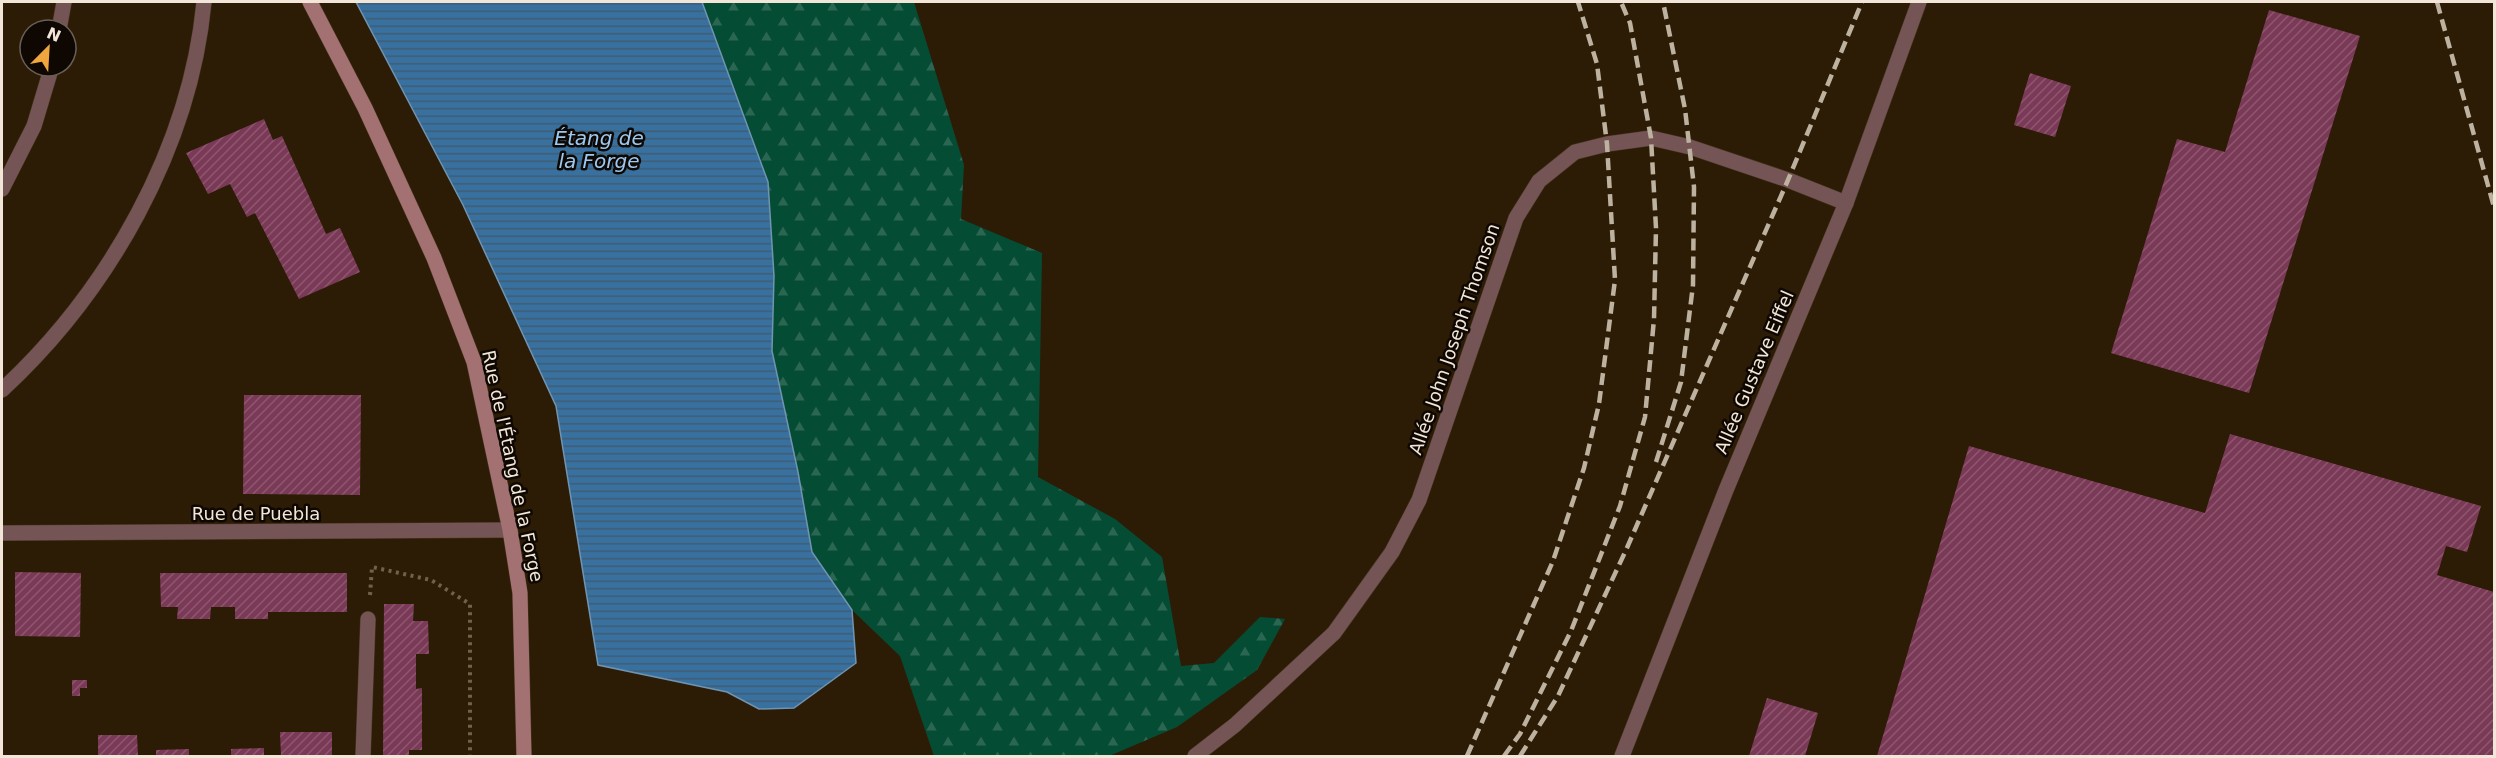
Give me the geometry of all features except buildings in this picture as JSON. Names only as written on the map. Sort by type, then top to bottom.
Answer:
[{"type":"street","points":[[61,18],[64,2]]},
{"type":"street","points":[[2,390],[58,331],[93,287],[132,227],[164,158],[187,88],[204,2]]},
{"type":"street","name":"Rue de l'Étang de la Forge","points":[[310,2],[365,108],[434,258],[470,352],[510,530],[520,593],[524,756]]},
{"type":"street","name":"Allée Gustave Eiffel","points":[[1622,756],[1726,490],[1846,203],[1919,2]]},
{"type":"street","points":[[2,189],[34,126],[48,78]]},
{"type":"street","name":"Allée John Joseph Thomson","points":[[1195,756],[1235,725],[1334,633],[1392,552],[1419,500],[1516,218],[1539,181],[1575,152],[1607,144],[1651,138],[1690,147],[1744,165],[1846,203]]},
{"type":"street","name":"Rue de Puebla","points":[[2,533],[510,530]]},
{"type":"street","points":[[363,756],[368,619]]},
{"type":"path","points":[[372,567],[431,580],[470,604],[470,756]]},
{"type":"green space","points":[[702,2],[914,2],[964,165],[961,219],[1042,253],[1038,477],[1115,519],[1162,557],[1181,666],[1214,663],[1260,617],[1285,619],[1257,670],[1177,727],[1109,756],[934,756],[900,656],[852,610],[812,552],[798,472],[772,351],[774,276]]},
{"type":"water","name":"Étang de la Forge","points":[[356,2],[702,2],[768,182],[774,276],[772,351],[798,472],[812,552],[852,610],[856,663],[794,708],[759,709],[727,692],[598,665],[556,406],[463,205]]},
{"type":"railway","points":[[1467,756],[1553,561],[1584,468],[1599,404],[1615,280],[1607,144],[1597,64],[1578,2]]},
{"type":"railway","points":[[1504,756],[1520,734],[1571,631],[1620,506],[1645,417],[1654,319],[1656,228],[1651,138],[1630,23],[1621,2]]},
{"type":"railway","points":[[1656,462],[1681,382],[1693,285],[1694,187],[1685,109],[1663,2]]},
{"type":"railway","points":[[1520,756],[1558,696],[1626,550],[1788,180],[1862,2]]},
{"type":"railway","points":[[2437,2],[2494,207]]}]
